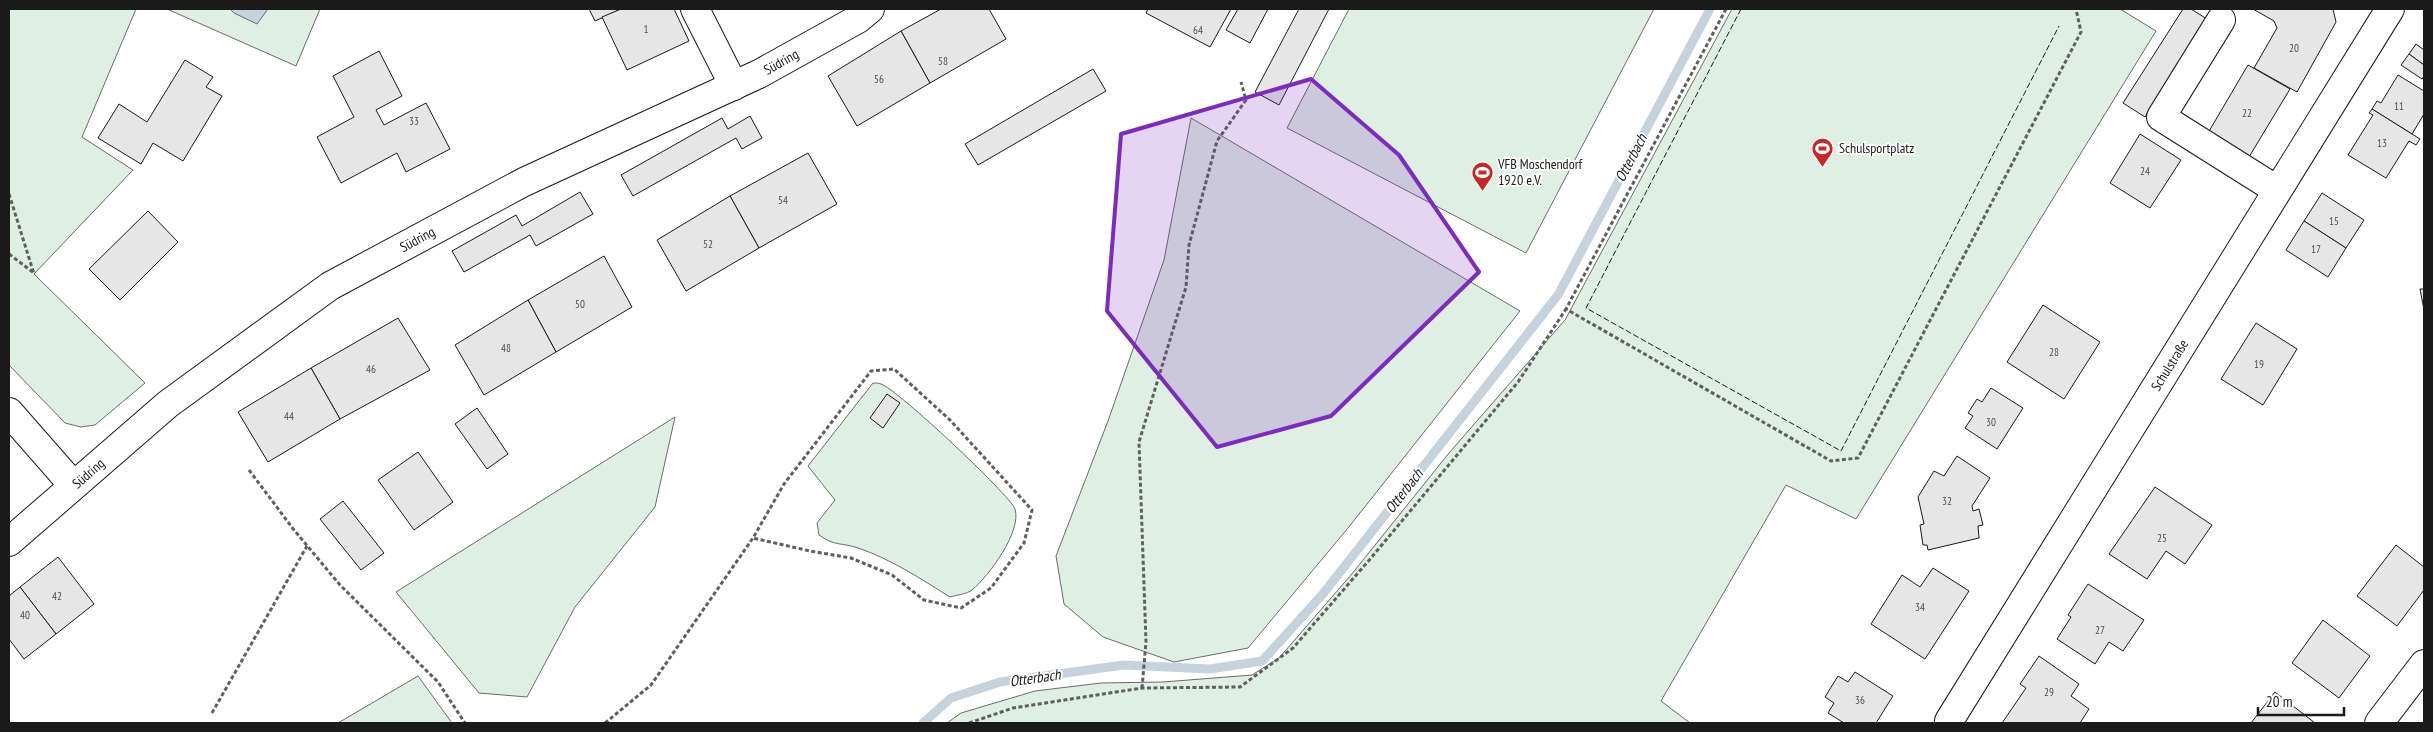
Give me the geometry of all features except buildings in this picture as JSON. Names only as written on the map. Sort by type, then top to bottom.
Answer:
[{"type":"street","points":[[695,9],[734,86]]},
{"type":"street","name":"Südring","points":[[9,542],[73,484],[168,404],[330,286],[524,182],[759,74],[858,19],[870,9]]},
{"type":"street","name":"Schulstraße","points":[[1950,722],[2390,9]]},
{"type":"street","points":[[2221,20],[2161,118],[2277,190]]},
{"type":"street","points":[[9,412],[73,484]]},
{"type":"street","points":[[2379,723],[2424,664]]},
{"type":"path","points":[[969,723],[1013,708],[1142,688],[1240,687],[1293,648],[1518,382],[1566,309],[1726,9]]},
{"type":"path","points":[[1566,309],[1831,461],[1858,458],[2081,32],[2076,9]]},
{"type":"path","points":[[1142,688],[1146,642],[1139,442],[1186,287],[1189,245],[1217,141],[1246,100],[1241,82]]},
{"type":"path","points":[[9,194],[34,274],[9,254]]},
{"type":"path","points":[[605,723],[651,685],[752,538],[784,484],[871,371],[894,369],[950,420],[1032,510],[1024,543],[991,588],[961,608],[924,600],[892,576],[851,558],[752,538]]},
{"type":"path","points":[[249,470],[307,546],[340,585],[438,682],[465,723]]},
{"type":"path","points":[[212,713],[307,546]]},
{"type":"highlighted area","points":[[1311,79],[1399,155],[1479,272],[1331,416],[1217,447],[1107,311],[1121,134]]},
{"type":"green space","points":[[9,9],[136,9],[82,137],[133,170],[34,274],[145,383],[95,425],[81,427],[65,423],[9,365]]},
{"type":"green space","points":[[167,9],[320,9],[296,66]]},
{"type":"green space","name":"VFB Moschendorf 1920 e.V.","points":[[1349,9],[1654,9],[1526,253],[1287,128]]},
{"type":"green space","points":[[1732,9],[2120,9],[2156,31],[1856,519],[1786,485],[1661,701],[1690,723],[947,723],[961,713],[1035,691],[1101,683],[1163,682],[1252,675],[1279,658],[1351,575],[1449,453],[1565,320]]},
{"type":"green space","points":[[1191,118],[1520,311],[1348,528],[1248,648],[1174,662],[1103,637],[1064,604],[1056,556],[1108,421],[1164,260]]},
{"type":"green space","points":[[873,383],[880,384],[891,390],[929,422],[994,484],[1015,509],[1014,529],[1009,541],[987,575],[972,590],[950,597],[882,558],[852,546],[834,543],[819,535],[817,523],[835,500],[808,466]]},
{"type":"green space","points":[[675,417],[655,507],[575,607],[527,697],[479,693],[396,592]]},
{"type":"green space","points":[[418,676],[452,723],[338,723]]},
{"type":"shaded area","points":[[230,9],[268,9],[257,24],[234,13]]},
{"type":"waterway","name":"Otterbach","points":[[923,723],[951,698],[1000,682],[1124,665],[1210,669],[1262,661],[1322,595],[1558,295],[1710,9]]},
{"type":"fence","points":[[1741,9],[1586,308],[1841,451],[2059,26]]},
{"type":"place","name":"Schulsportplatz","points":[[1823,167]]},
{"type":"place","name":"VFB Moschendorf 1920 e.V.","points":[[1482,191]]}]
